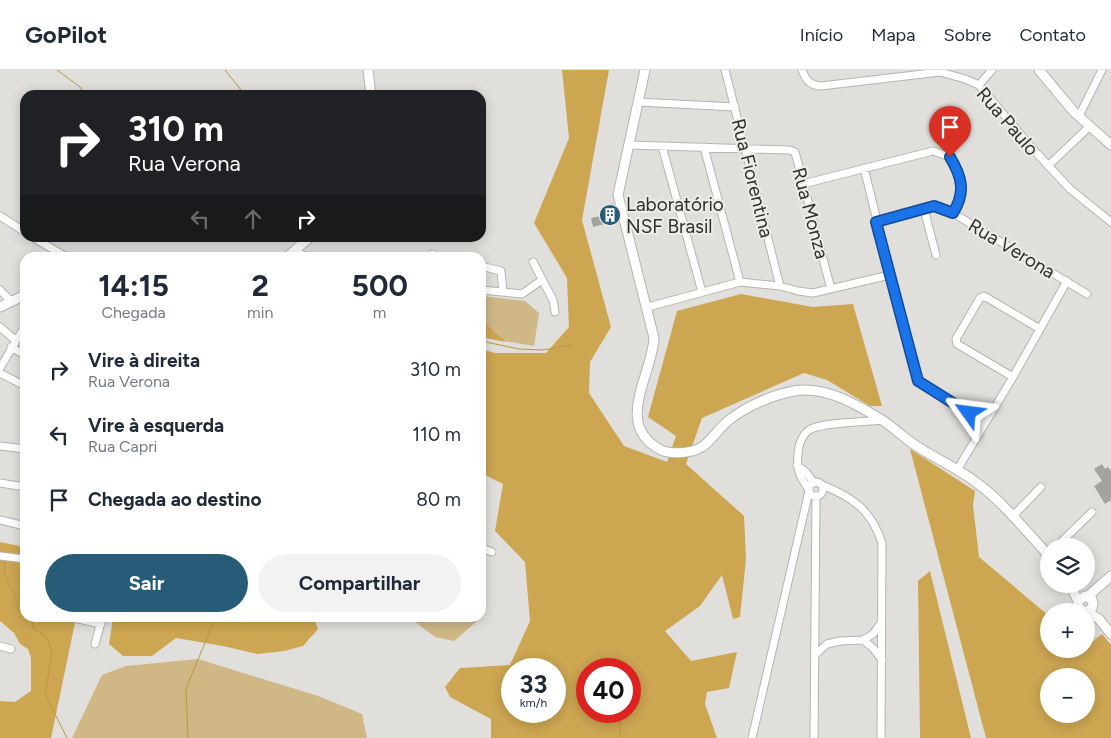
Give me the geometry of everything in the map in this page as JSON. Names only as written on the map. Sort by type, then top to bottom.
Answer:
[{"type":"main road","points":[[368,70],[370,90]]},
{"type":"main road","points":[[645,70],[618,195],[648,307],[654,338],[654,352],[639,394],[636,418],[642,434],[663,451],[677,453],[702,447],[728,421],[752,405],[795,391],[812,390],[829,393],[882,420],[912,443],[978,483],[1040,547]]},
{"type":"main road","points":[[1039,70],[1080,116],[1111,145]]},
{"type":"main road","points":[[295,251],[304,242]]},
{"type":"main road","points":[[0,307],[10,300],[20,297]]},
{"type":"main road","points":[[1087,603],[1100,586],[1111,576]]},
{"type":"main road","points":[[1077,593],[1085,603]]},
{"type":"main road","points":[[1095,616],[1111,634]]},
{"type":"street","name":"Rua Fiorentina","points":[[725,70],[780,286]]},
{"type":"street","name":"Rua Paulo","points":[[802,70],[805,78],[812,85],[821,86],[911,72],[940,72],[979,85],[1070,189],[1111,222]]},
{"type":"street","points":[[979,85],[992,70]]},
{"type":"street","points":[[1080,116],[1102,70]]},
{"type":"street","points":[[638,102],[735,107]]},
{"type":"street","points":[[1048,166],[1090,126]]},
{"type":"street","name":"Rua Monza","points":[[629,145],[745,148],[792,150],[795,152],[831,289]]},
{"type":"street","points":[[662,146],[702,292]]},
{"type":"street","points":[[704,147],[740,282]]},
{"type":"street","points":[[803,184],[933,151],[950,157],[958,173],[962,193],[960,202],[953,213]]},
{"type":"street","points":[[864,168],[876,222],[918,381],[985,423]]},
{"type":"street","name":"Rua Verona","points":[[876,222],[936,207],[953,213],[1087,294]]},
{"type":"street","points":[[924,209],[936,255]]},
{"type":"street","points":[[0,216],[20,229]]},
{"type":"street","points":[[41,242],[58,252]]},
{"type":"street","points":[[533,262],[552,300],[555,312]]},
{"type":"street","points":[[486,267],[501,270],[503,292]]},
{"type":"street","points":[[648,307],[740,282],[780,286],[812,293],[890,275]]},
{"type":"street","points":[[486,290],[522,294],[542,280]]},
{"type":"street","points":[[957,470],[1067,282]]},
{"type":"street","points":[[0,290],[10,300]]},
{"type":"street","points":[[1013,377],[958,344],[957,341],[982,296],[1040,329]]},
{"type":"street","points":[[0,326],[20,350]]},
{"type":"street","points":[[0,368],[20,334]]},
{"type":"street","points":[[0,374],[20,384]]},
{"type":"street","points":[[809,490],[799,476],[797,465],[798,445],[809,430],[829,424],[882,420]]},
{"type":"street","points":[[0,446],[20,448]]},
{"type":"street","points":[[797,465],[806,472],[818,490],[814,738]]},
{"type":"street","points":[[0,482],[20,486]]},
{"type":"street","points":[[752,738],[810,485],[818,490],[837,491],[856,501],[868,513],[878,528],[882,543],[883,559],[881,738]]},
{"type":"street","points":[[1012,517],[1041,487]]},
{"type":"street","points":[[805,510],[818,490]]},
{"type":"street","points":[[805,510],[813,514],[817,520]]},
{"type":"street","points":[[1065,538],[1092,512]]},
{"type":"street","points":[[0,520],[20,525]]},
{"type":"street","points":[[486,550],[492,552]]},
{"type":"street","points":[[0,556],[20,558]]},
{"type":"street","points":[[95,644],[101,622]]},
{"type":"street","points":[[815,655],[827,644],[840,640],[863,640],[873,634],[881,623]]},
{"type":"street","points":[[863,640],[882,660]]},
{"type":"street","points":[[0,646],[10,649]]},
{"type":"shaded area","points":[[562,70],[609,70],[582,220],[611,327],[590,362],[589,393],[624,446],[667,462],[676,436],[648,417],[677,311],[741,294],[813,307],[853,304],[882,406],[870,406],[827,380],[804,373],[702,418],[686,464],[744,516],[746,559],[740,617],[733,619],[722,575],[700,606],[665,631],[691,661],[737,652],[729,688],[707,692],[705,704],[717,738],[491,738],[491,719],[450,697],[445,687],[460,668],[501,666],[501,723],[566,723],[566,658],[513,658],[530,621],[525,562],[495,531],[503,484],[486,476],[486,350],[495,353],[546,353],[569,327],[567,278],[534,223],[569,138]]},
{"type":"shaded area","points":[[486,297],[525,301],[539,313],[534,346],[486,338]]},
{"type":"shaded area","points":[[486,320],[488,326],[506,342],[486,338]]},
{"type":"shaded area","points":[[910,449],[975,491],[973,505],[979,557],[1040,608],[1040,658],[1095,658],[1095,640],[1102,634],[1111,645],[1111,738],[986,738]]},
{"type":"shaded area","points":[[0,542],[20,546],[20,622],[75,622],[51,738],[0,738],[0,701],[15,702],[31,691],[31,658],[28,649],[20,644],[14,633],[0,621]]},
{"type":"shaded area","points":[[930,571],[971,738],[920,738],[918,581]]},
{"type":"shaded area","points":[[112,622],[315,622],[318,629],[303,646],[284,651],[257,654],[176,638],[152,656],[123,656],[109,644]]},
{"type":"shaded area","points":[[415,622],[476,622],[454,641],[435,637]]},
{"type":"shaded area","points":[[198,659],[318,696],[362,714],[367,738],[72,738],[102,675],[126,666]]},
{"type":"building","name":"Laboratório NSF Brasil","points":[[613,203],[616,221],[593,227],[591,218],[605,215],[607,213],[605,206]]},
{"type":"building","points":[[1102,464],[1105,469],[1108,467],[1111,471],[1111,500],[1105,504],[1094,486],[1102,481],[1094,469]]},
{"type":"waterway","points":[[57,70],[82,90]]},
{"type":"waterway","points":[[225,70],[241,90]]},
{"type":"waterway","points":[[486,342],[519,349],[543,350],[572,345]]},
{"type":"waterway","points":[[5,561],[5,575],[15,596],[18,610],[20,611]]},
{"type":"waterway","points":[[33,622],[33,628],[47,637],[52,653],[45,694],[67,738]]},
{"type":"waterway","points":[[188,738],[186,689],[213,622]]},
{"type":"waterway","points":[[619,723],[621,738]]},
{"type":"place","name":"Laboratório NSF Brasil","points":[[610,215]]},
{"type":"route","points":[[950,157],[958,173],[962,193],[960,202],[953,213],[934,206],[876,222],[916,377],[920,383],[969,413]]}]
